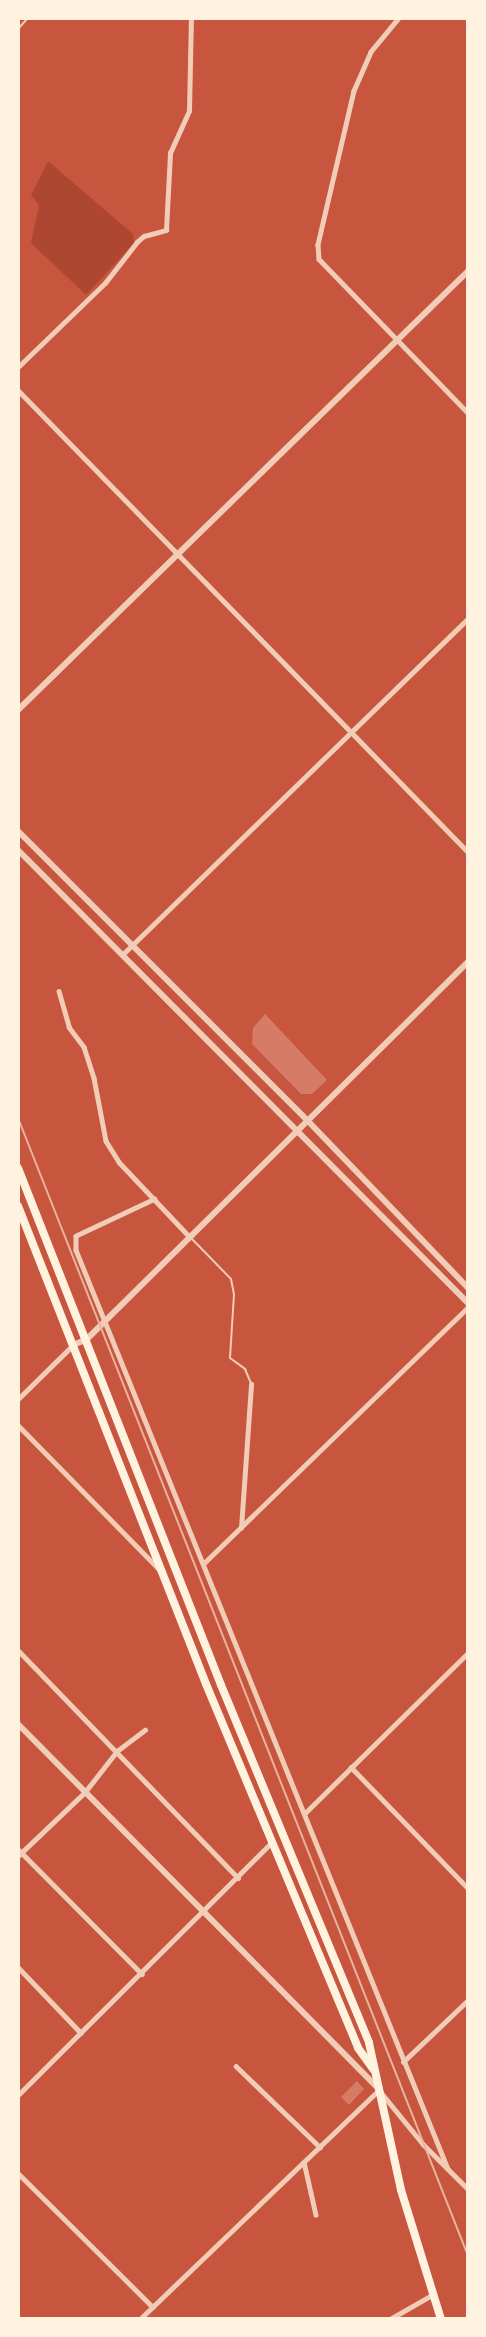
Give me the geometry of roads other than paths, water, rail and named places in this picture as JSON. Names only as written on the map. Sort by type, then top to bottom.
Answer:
[{"type":"main road","points":[[18,1168],[221,1685],[369,2043],[401,2190],[441,2319]]},
{"type":"main road","points":[[18,1206],[272,1842],[358,2048],[376,2072]]},
{"type":"street","points":[[18,368],[105,283],[137,242],[144,236],[166,231],[170,153],[189,111],[191,18]]},
{"type":"street","points":[[399,18],[371,52],[354,91],[318,245],[319,259],[468,413]]},
{"type":"street","points":[[18,710],[468,271]]},
{"type":"street","points":[[18,390],[468,852]]},
{"type":"street","points":[[122,956],[468,618]]},
{"type":"street","points":[[18,831],[308,1121],[468,1288]]},
{"type":"street","points":[[18,850],[299,1130],[468,1305],[204,1563]]},
{"type":"street","points":[[18,1399],[73,1345],[87,1339],[104,1318],[188,1234],[299,1130],[468,962]]},
{"type":"street","points":[[59,991],[69,1027],[84,1047],[94,1078],[105,1142],[118,1162],[188,1234]]},
{"type":"street","points":[[155,1199],[76,1236],[76,1250],[448,2169]]},
{"type":"street","points":[[242,1528],[251,1384]]},
{"type":"street","points":[[18,1425],[163,1573]]},
{"type":"street","points":[[18,1650],[238,1878]]},
{"type":"street","points":[[305,1813],[468,1653]]},
{"type":"street","points":[[18,1724],[380,2090],[468,2189]]},
{"type":"street","points":[[142,1974],[19,1852],[85,1792],[117,1751],[145,1730]]},
{"type":"street","points":[[351,1767],[468,1888]]},
{"type":"street","points":[[19,2091],[142,1974],[272,1842]]},
{"type":"street","points":[[18,1967],[81,2033]]},
{"type":"street","points":[[403,2062],[468,2000]]},
{"type":"street","points":[[236,2066],[320,2147]]},
{"type":"street","points":[[140,2319],[380,2090]]},
{"type":"street","points":[[304,2162],[316,2215]]},
{"type":"street","points":[[18,2173],[153,2307]]},
{"type":"street","points":[[390,2319],[432,2295]]},
{"type":"lane","points":[[18,29],[28,18]]},
{"type":"lane","points":[[188,1234],[231,1279],[234,1302],[230,1358],[245,1369],[251,1384]]},
{"type":"railway","points":[[18,1118],[468,2256]]}]
